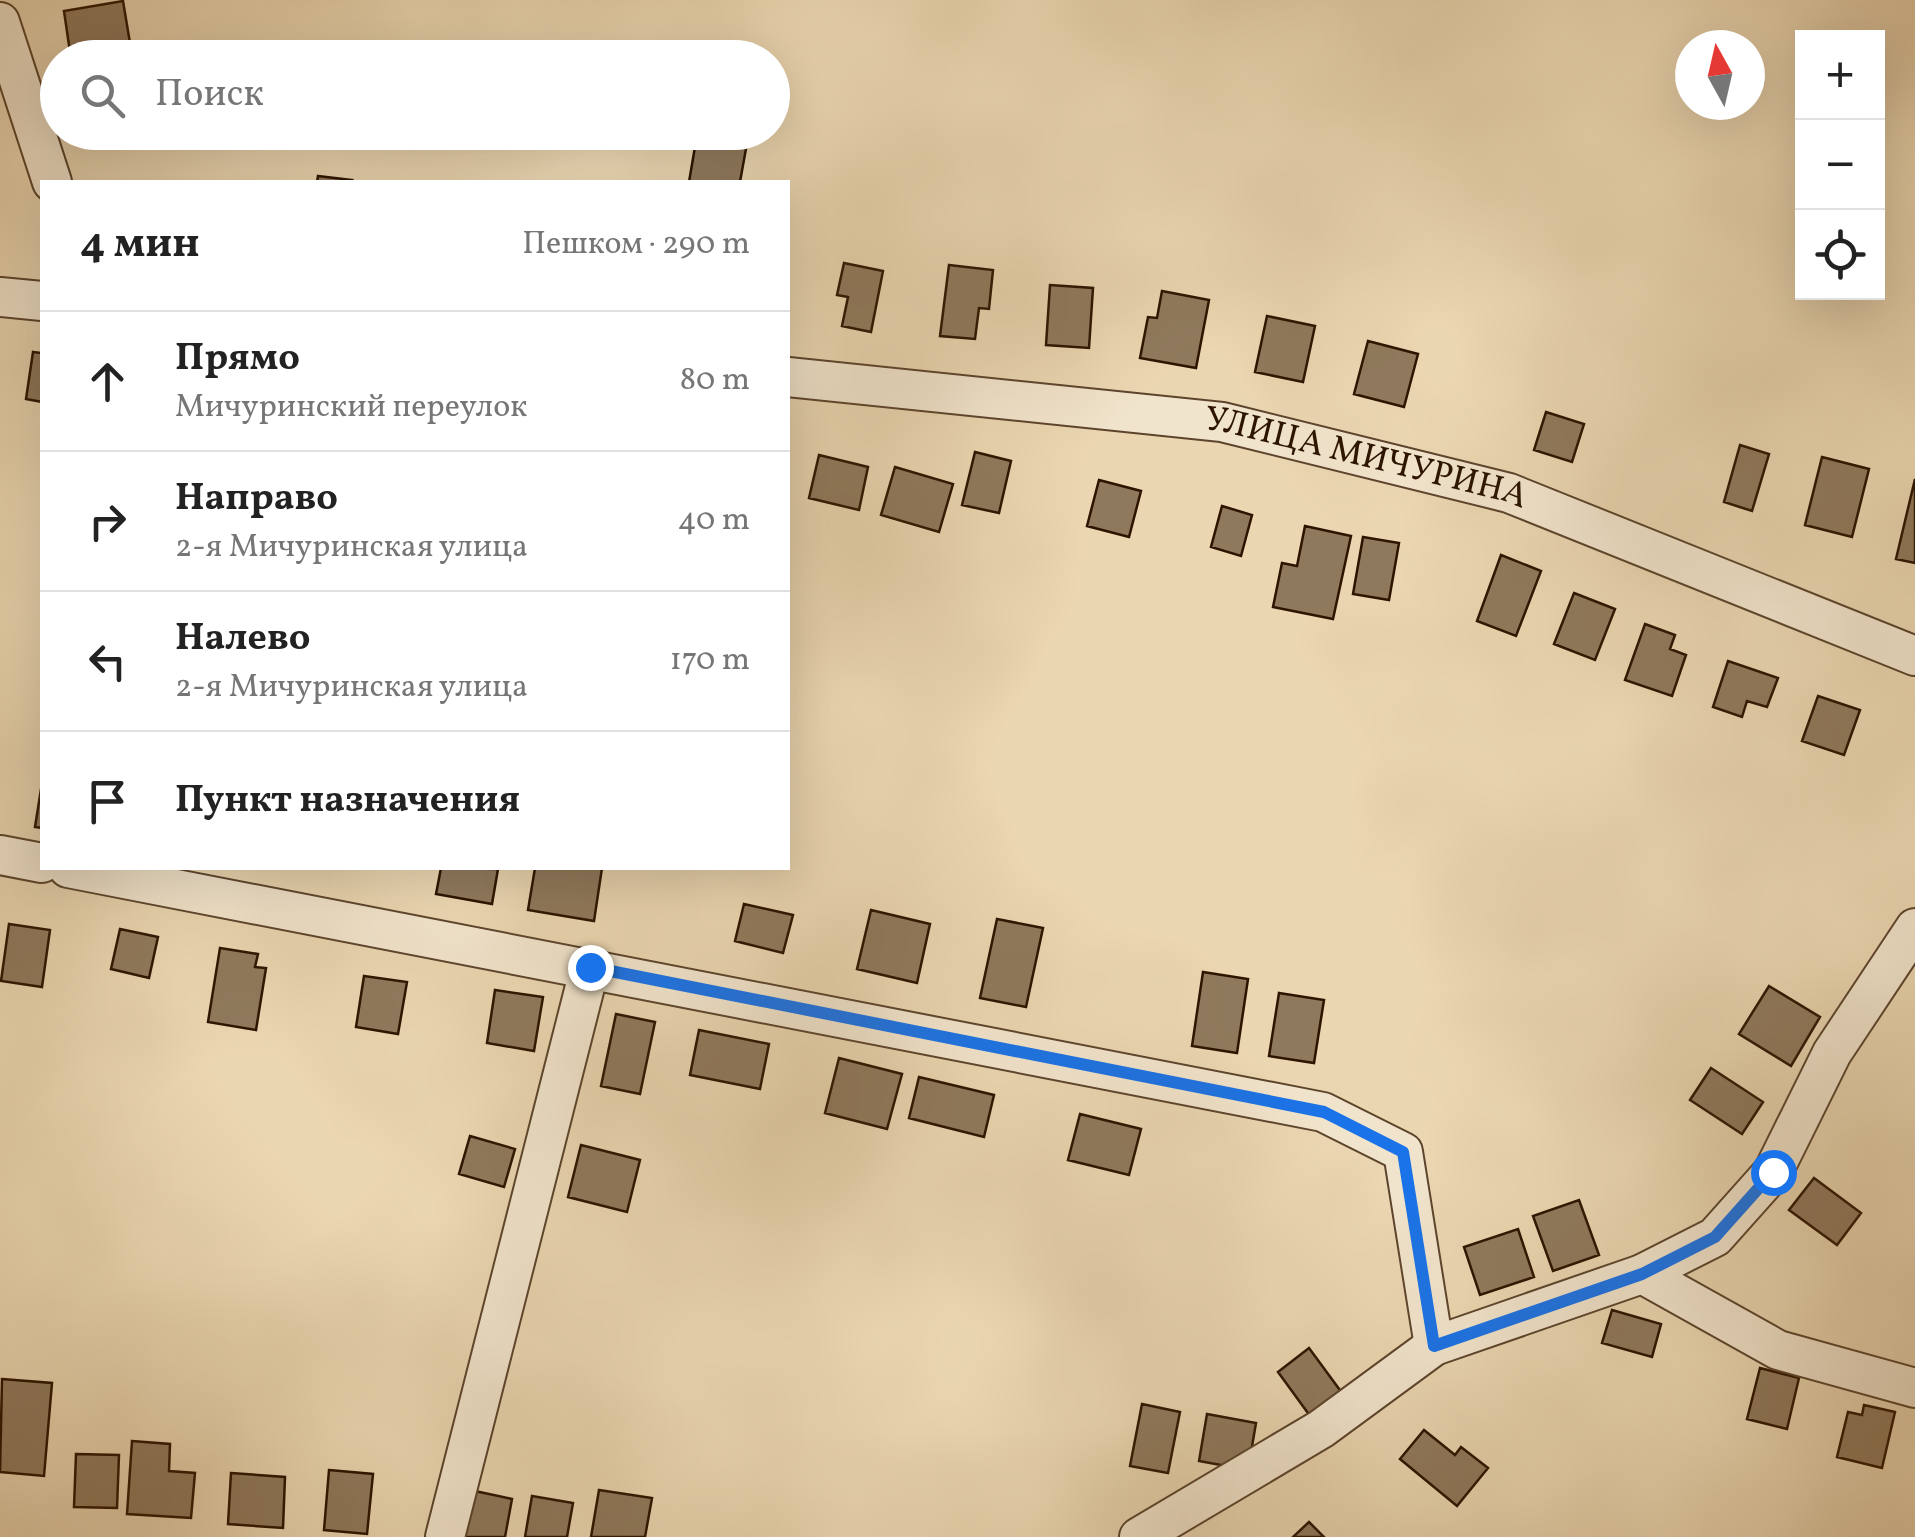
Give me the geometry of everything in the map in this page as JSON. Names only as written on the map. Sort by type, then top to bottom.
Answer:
[{"type":"street","points":[[0,22],[40,145]]},
{"type":"street","points":[[42,150],[51,180]]},
{"type":"street","points":[[0,296],[40,301]]},
{"type":"street","name":"УЛИЦА МИЧУРИНА","points":[[790,377],[1242,426],[1509,493],[1915,656]]},
{"type":"street","points":[[0,855],[40,863]]},
{"type":"street","points":[[79,870],[1324,1112],[1403,1152],[1434,1346]]},
{"type":"street","points":[[1140,1537],[1321,1429],[1434,1346],[1642,1274],[1715,1237],[1773,1172],[1832,1053],[1915,928]]},
{"type":"street","points":[[445,1537],[590,967]]},
{"type":"street","points":[[1642,1274],[1778,1350],[1915,1388]]},
{"type":"building","points":[[123,1],[130,40],[68,40],[64,11]]},
{"type":"building","points":[[694,150],[746,150],[740,180],[689,180]]},
{"type":"building","points":[[318,176],[352,180],[317,180]]},
{"type":"building","points":[[844,263],[883,271],[871,332],[842,326],[848,297],[837,295]]},
{"type":"building","points":[[949,265],[993,270],[989,309],[979,308],[975,339],[940,336]]},
{"type":"building","points":[[1050,285],[1093,288],[1089,348],[1046,345]]},
{"type":"building","points":[[1162,291],[1209,300],[1196,368],[1140,358],[1148,317],[1157,318]]},
{"type":"building","points":[[1267,316],[1315,326],[1303,382],[1255,372]]},
{"type":"building","points":[[1368,341],[1418,354],[1404,407],[1354,394]]},
{"type":"building","points":[[33,352],[40,353],[40,402],[26,399]]},
{"type":"building","points":[[1546,412],[1584,424],[1572,462],[1534,450]]},
{"type":"building","points":[[1740,445],[1769,454],[1752,511],[1724,502]]},
{"type":"building","points":[[975,452],[1011,461],[999,513],[962,505]]},
{"type":"building","points":[[819,455],[868,467],[859,510],[809,498]]},
{"type":"building","points":[[1822,457],[1869,469],[1852,537],[1805,525]]},
{"type":"building","points":[[895,467],[953,484],[939,532],[881,515]]},
{"type":"building","points":[[1915,479],[1915,563],[1896,559]]},
{"type":"building","points":[[1099,480],[1141,491],[1129,537],[1087,526]]},
{"type":"building","points":[[1222,506],[1252,515],[1241,556],[1211,547]]},
{"type":"building","points":[[1305,526],[1351,536],[1333,619],[1273,607],[1282,563],[1297,566]]},
{"type":"building","points":[[1363,537],[1399,543],[1389,600],[1353,594]]},
{"type":"building","points":[[1501,555],[1541,571],[1516,636],[1477,621]]},
{"type":"building","points":[[1574,593],[1615,609],[1595,660],[1554,644]]},
{"type":"building","points":[[1645,624],[1675,635],[1670,649],[1686,655],[1672,696],[1625,680]]},
{"type":"building","points":[[1728,661],[1778,678],[1767,707],[1747,701],[1742,717],[1713,707]]},
{"type":"building","points":[[1818,696],[1860,710],[1844,755],[1802,741]]},
{"type":"building","points":[[40,796],[40,828],[35,827]]},
{"type":"building","points":[[441,870],[498,870],[492,904],[436,894]]},
{"type":"building","points":[[535,870],[602,870],[594,921],[528,910]]},
{"type":"building","points":[[744,904],[793,915],[783,953],[735,941]]},
{"type":"building","points":[[871,910],[930,924],[917,983],[857,969]]},
{"type":"building","points":[[997,919],[1043,928],[1026,1007],[980,998]]},
{"type":"building","points":[[9,924],[50,930],[42,987],[1,981]]},
{"type":"building","points":[[120,929],[158,937],[149,978],[111,969]]},
{"type":"building","points":[[220,948],[258,954],[255,967],[266,968],[256,1030],[208,1022]]},
{"type":"building","points":[[1203,972],[1248,979],[1237,1053],[1192,1046]]},
{"type":"building","points":[[364,976],[407,982],[398,1034],[356,1027]]},
{"type":"building","points":[[1769,986],[1820,1017],[1791,1066],[1739,1034]]},
{"type":"building","points":[[495,990],[543,997],[534,1051],[487,1043]]},
{"type":"building","points":[[1279,993],[1324,1000],[1314,1063],[1269,1056]]},
{"type":"building","points":[[616,1014],[655,1022],[640,1094],[601,1086]]},
{"type":"building","points":[[699,1030],[769,1044],[760,1089],[690,1075]]},
{"type":"building","points":[[839,1058],[902,1074],[887,1129],[825,1113]]},
{"type":"building","points":[[1711,1068],[1763,1102],[1742,1134],[1690,1100]]},
{"type":"building","points":[[919,1077],[994,1095],[984,1137],[909,1118]]},
{"type":"building","points":[[1080,1114],[1141,1129],[1129,1175],[1068,1160]]},
{"type":"building","points":[[470,1136],[515,1149],[504,1187],[459,1174]]},
{"type":"building","points":[[581,1145],[640,1160],[627,1212],[568,1197]]},
{"type":"building","points":[[1814,1178],[1861,1213],[1837,1245],[1789,1210]]},
{"type":"building","points":[[1579,1200],[1599,1255],[1553,1271],[1533,1216]]},
{"type":"building","points":[[1518,1229],[1534,1277],[1480,1295],[1464,1247]]},
{"type":"building","points":[[1612,1310],[1661,1324],[1652,1357],[1602,1343]]},
{"type":"building","points":[[1309,1348],[1345,1397],[1313,1420],[1278,1372]]},
{"type":"building","points":[[1760,1368],[1799,1378],[1787,1429],[1747,1419]]},
{"type":"building","points":[[2,1379],[52,1383],[44,1476],[0,1472]]},
{"type":"building","points":[[1142,1404],[1180,1412],[1168,1473],[1130,1466]]},
{"type":"building","points":[[1864,1405],[1895,1412],[1882,1468],[1837,1457],[1848,1412],[1862,1415]]},
{"type":"building","points":[[1207,1414],[1256,1423],[1248,1470],[1199,1461]]},
{"type":"building","points":[[1424,1430],[1455,1455],[1461,1447],[1488,1468],[1457,1506],[1400,1459]]},
{"type":"building","points":[[132,1441],[170,1444],[169,1471],[195,1473],[191,1518],[127,1514]]},
{"type":"building","points":[[76,1454],[119,1455],[117,1508],[74,1507]]},
{"type":"building","points":[[329,1470],[373,1474],[367,1534],[324,1530]]},
{"type":"building","points":[[231,1473],[285,1477],[283,1528],[228,1524]]},
{"type":"building","points":[[599,1490],[652,1498],[645,1537],[591,1537]]},
{"type":"building","points":[[475,1491],[512,1499],[505,1537],[465,1537]]},
{"type":"building","points":[[532,1496],[573,1503],[567,1537],[525,1537]]},
{"type":"building","points":[[1309,1522],[1324,1537],[1293,1537]]},
{"type":"route","points":[[590,967],[1324,1112],[1403,1152],[1434,1346],[1642,1274],[1715,1237],[1773,1172]]}]
